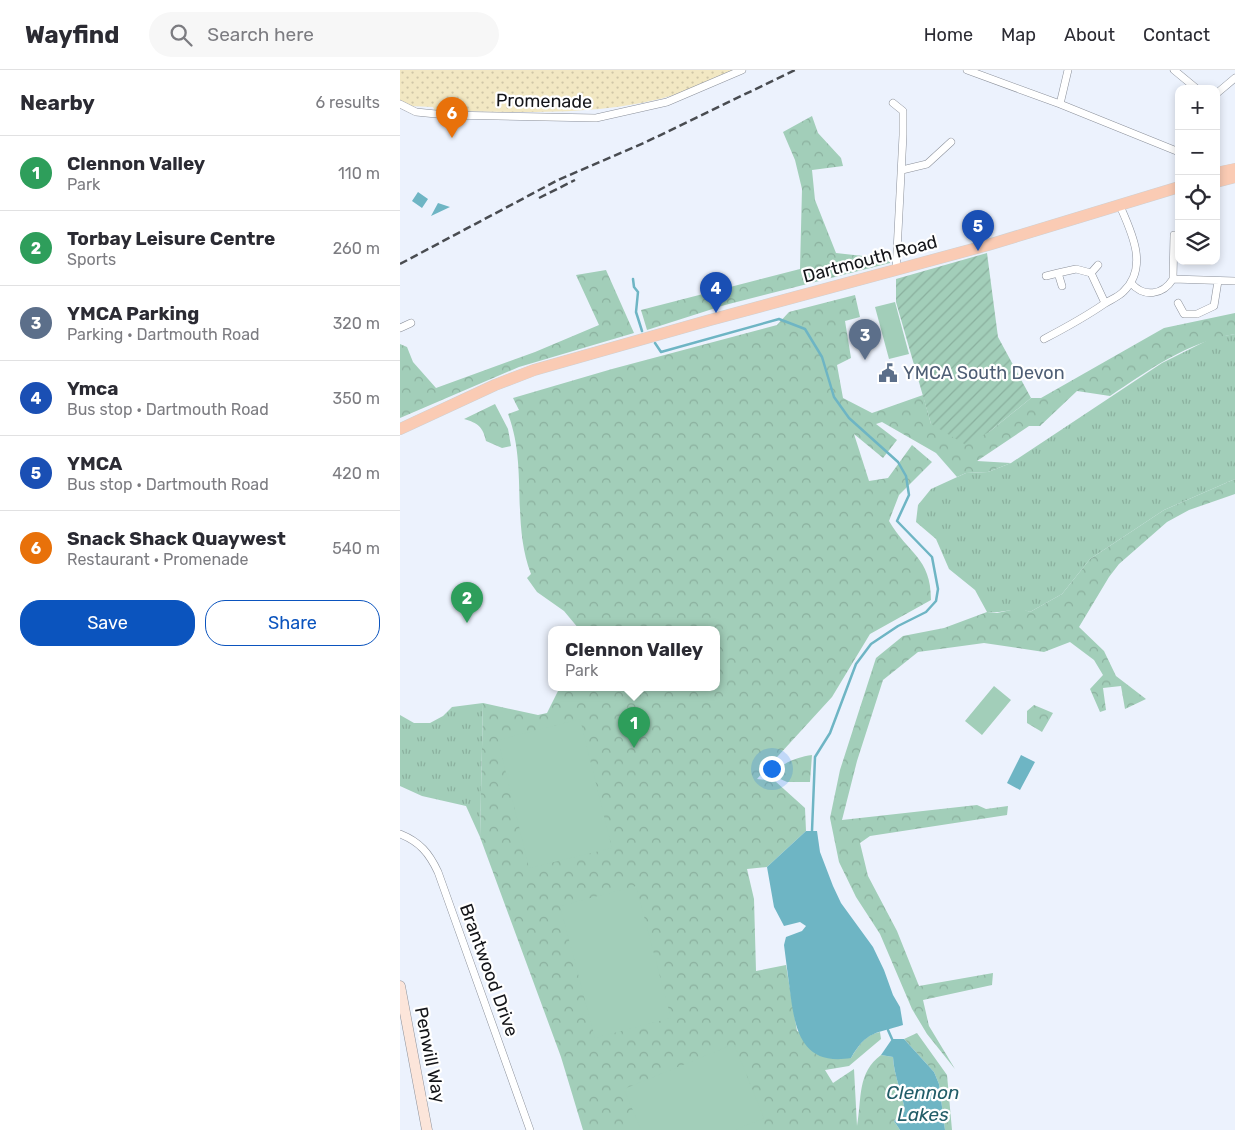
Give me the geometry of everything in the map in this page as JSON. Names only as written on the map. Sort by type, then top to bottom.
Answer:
[{"type":"main road","points":[[1220,172],[1235,169]]},
{"type":"main road","points":[[1220,181],[1235,178]]},
{"type":"main road","name":"Dartmouth Road","points":[[400,429],[495,385],[534,370],[661,333],[896,271],[1175,189]]},
{"type":"street","name":"Promenade","points":[[400,104],[416,112],[446,115],[596,118],[667,102],[742,70]]},
{"type":"street","points":[[967,70],[1060,104],[1175,150]]},
{"type":"street","points":[[986,78],[990,70]]},
{"type":"street","points":[[1060,104],[1068,70]]},
{"type":"street","points":[[1174,70],[1192,85]]},
{"type":"street","points":[[1220,91],[1235,78]]},
{"type":"street","points":[[892,103],[903,112],[902,170],[896,271]]},
{"type":"street","points":[[902,170],[927,164],[951,142]]},
{"type":"street","points":[[1044,339],[1088,315],[1122,293],[1131,283],[1136,269],[1137,252],[1120,206]]},
{"type":"street","points":[[1131,283],[1138,291],[1151,294],[1161,291],[1173,278],[1175,235]]},
{"type":"street","points":[[1091,273],[1098,265]]},
{"type":"street","points":[[1046,276],[1076,269],[1091,273]]},
{"type":"street","points":[[1058,273],[1062,286]]},
{"type":"street","points":[[1091,273],[1105,303]]},
{"type":"street","points":[[1173,278],[1235,281]]},
{"type":"street","points":[[1178,303],[1184,314],[1197,314],[1214,306],[1218,281]]},
{"type":"street","points":[[400,328],[411,323]]},
{"type":"street","name":"Brantwood Drive","points":[[400,834],[415,841],[429,854],[438,872],[530,1130]]},
{"type":"street","name":"Penwill Way","points":[[400,986],[428,1130]]},
{"type":"green space","points":[[812,116],[818,133],[841,158],[843,166],[812,170],[815,200],[836,253],[872,257],[889,255],[890,263],[725,305],[647,330],[641,310],[800,269],[802,189],[795,160],[783,132]]},
{"type":"green space","points":[[987,253],[998,337],[1031,398],[989,432],[966,445],[931,424],[896,302],[896,279]]},
{"type":"green space","points":[[606,270],[634,333],[519,367],[400,418],[400,344],[407,347],[413,362],[436,388],[535,352],[599,325],[576,275]]},
{"type":"green space","points":[[855,295],[860,317],[845,321],[851,358],[837,365],[843,398],[872,413],[923,395],[931,424],[989,432],[1031,398],[1041,398],[1164,328],[1235,313],[1235,334],[1201,343],[1185,350],[1154,367],[1110,396],[1077,391],[1040,426],[1029,426],[977,461],[1011,463],[988,472],[966,473],[957,477],[936,453],[882,422],[876,424],[897,440],[883,458],[854,434],[869,481],[888,478],[912,445],[932,462],[899,495],[889,521],[923,565],[930,586],[931,600],[870,634],[832,697],[757,779],[775,781],[805,808],[806,831],[767,867],[747,869],[754,899],[756,971],[786,965],[797,1031],[851,1058],[867,1038],[880,1032],[881,1039],[849,1066],[825,1070],[833,1083],[854,1069],[857,1126],[862,1087],[868,1070],[881,1055],[893,1057],[905,1111],[894,1121],[900,1130],[583,1130],[561,1057],[480,837],[483,703],[538,715],[547,713],[558,691],[720,691],[720,626],[576,626],[564,611],[537,592],[527,578],[531,574],[522,534],[517,454],[508,414],[519,410],[513,398],[612,369],[777,325],[789,312]]},
{"type":"green space","points":[[895,302],[909,354],[889,359],[875,307]]},
{"type":"green space","points":[[1235,334],[1235,479],[1164,510],[1090,559],[1062,594],[1030,612],[1014,610],[987,612],[975,590],[949,569],[936,539],[916,522],[918,505],[931,489],[966,473],[988,472],[1011,463],[1162,363],[1212,338]]},
{"type":"green space","points":[[495,404],[508,429],[511,446],[502,448],[486,441],[479,426],[464,419]]},
{"type":"green space","points":[[1235,479],[1235,494],[1189,510],[1167,522],[1119,564],[1079,627],[1104,651],[1116,676],[1146,699],[1125,709],[1121,686],[1103,688],[1106,710],[1100,712],[1090,689],[1103,675],[1094,660],[1070,642],[1044,652],[984,643],[918,652],[883,680],[857,761],[842,820],[977,805],[986,809],[1008,806],[1007,815],[870,836],[860,843],[868,876],[897,931],[919,986],[993,973],[992,985],[923,1000],[929,1026],[955,1069],[927,1034],[912,1009],[880,934],[856,897],[839,862],[830,818],[840,770],[876,658],[903,636],[944,628],[987,612],[997,613],[1020,608],[1030,612],[1062,594],[1090,559],[1164,510]]},
{"type":"green space","points":[[994,686],[1011,700],[982,735],[965,721]]},
{"type":"green space","points":[[483,703],[480,837],[466,806],[422,796],[400,786],[400,715],[414,723],[430,723],[443,716],[452,707]]},
{"type":"green space","points":[[1034,705],[1053,713],[1042,732],[1027,723],[1027,711]]},
{"type":"green space","points":[[580,719],[612,848],[529,868],[498,740]]},
{"type":"green space","points":[[812,755],[810,782],[787,782],[778,778],[777,770],[784,764]]},
{"type":"green space","points":[[636,886],[671,1018],[595,1038],[560,906]]},
{"type":"green space","points":[[917,1033],[947,1075],[952,1130],[945,1130],[939,1084],[934,1072],[904,1039]]},
{"type":"green space","points":[[734,1044],[764,1118],[735,1130],[641,1130],[624,1089]]},
{"type":"sand","points":[[400,70],[734,70],[697,87],[661,99],[597,109],[532,112],[435,111],[433,107],[409,106],[400,101]]},
{"type":"water","points":[[418,192],[428,199],[422,208],[412,201]]},
{"type":"water","points":[[438,203],[450,207],[431,216]]},
{"type":"water","points":[[1021,755],[1035,762],[1020,790],[1007,783]]},
{"type":"water","points":[[806,831],[817,831],[820,852],[841,903],[873,947],[900,1007],[903,1025],[873,1034],[862,1042],[851,1058],[835,1059],[822,1057],[811,1051],[799,1032],[792,1006],[784,945],[786,937],[802,931],[806,926],[800,922],[784,926],[774,907],[767,867]]},
{"type":"water","name":"Clennon Lakes","points":[[892,1039],[904,1039],[934,1072],[939,1084],[945,1130],[900,1130],[894,1121],[905,1111],[904,1104],[893,1057],[881,1055]]},
{"type":"waterway","points":[[633,279],[634,287],[638,292],[636,312],[642,331]]},
{"type":"waterway","points":[[655,343],[661,352],[779,319],[805,329],[822,357],[834,397],[849,418],[898,462],[906,476],[909,495],[897,521],[932,557],[938,589],[936,601],[926,612],[898,626],[871,644],[856,664],[830,733],[815,757],[812,831]]},
{"type":"waterway","points":[[888,1030],[892,1039]]},
{"type":"railway","points":[[400,264],[558,180],[646,142],[795,70]]},
{"type":"railway","points":[[539,198],[575,180]]},
{"type":"place","name":"Snack Shack Quaywest","points":[[452,138]]},
{"type":"place","name":"YMCA","points":[[978,251]]},
{"type":"place","name":"Ymca","points":[[716,313]]},
{"type":"place","name":"YMCA Parking","points":[[865,360]]},
{"type":"place","name":"YMCA South Devon","points":[[888,373]]},
{"type":"place","name":"Torbay Leisure Centre","points":[[467,623]]},
{"type":"place","name":"Clennon Valley","points":[[634,748]]}]
